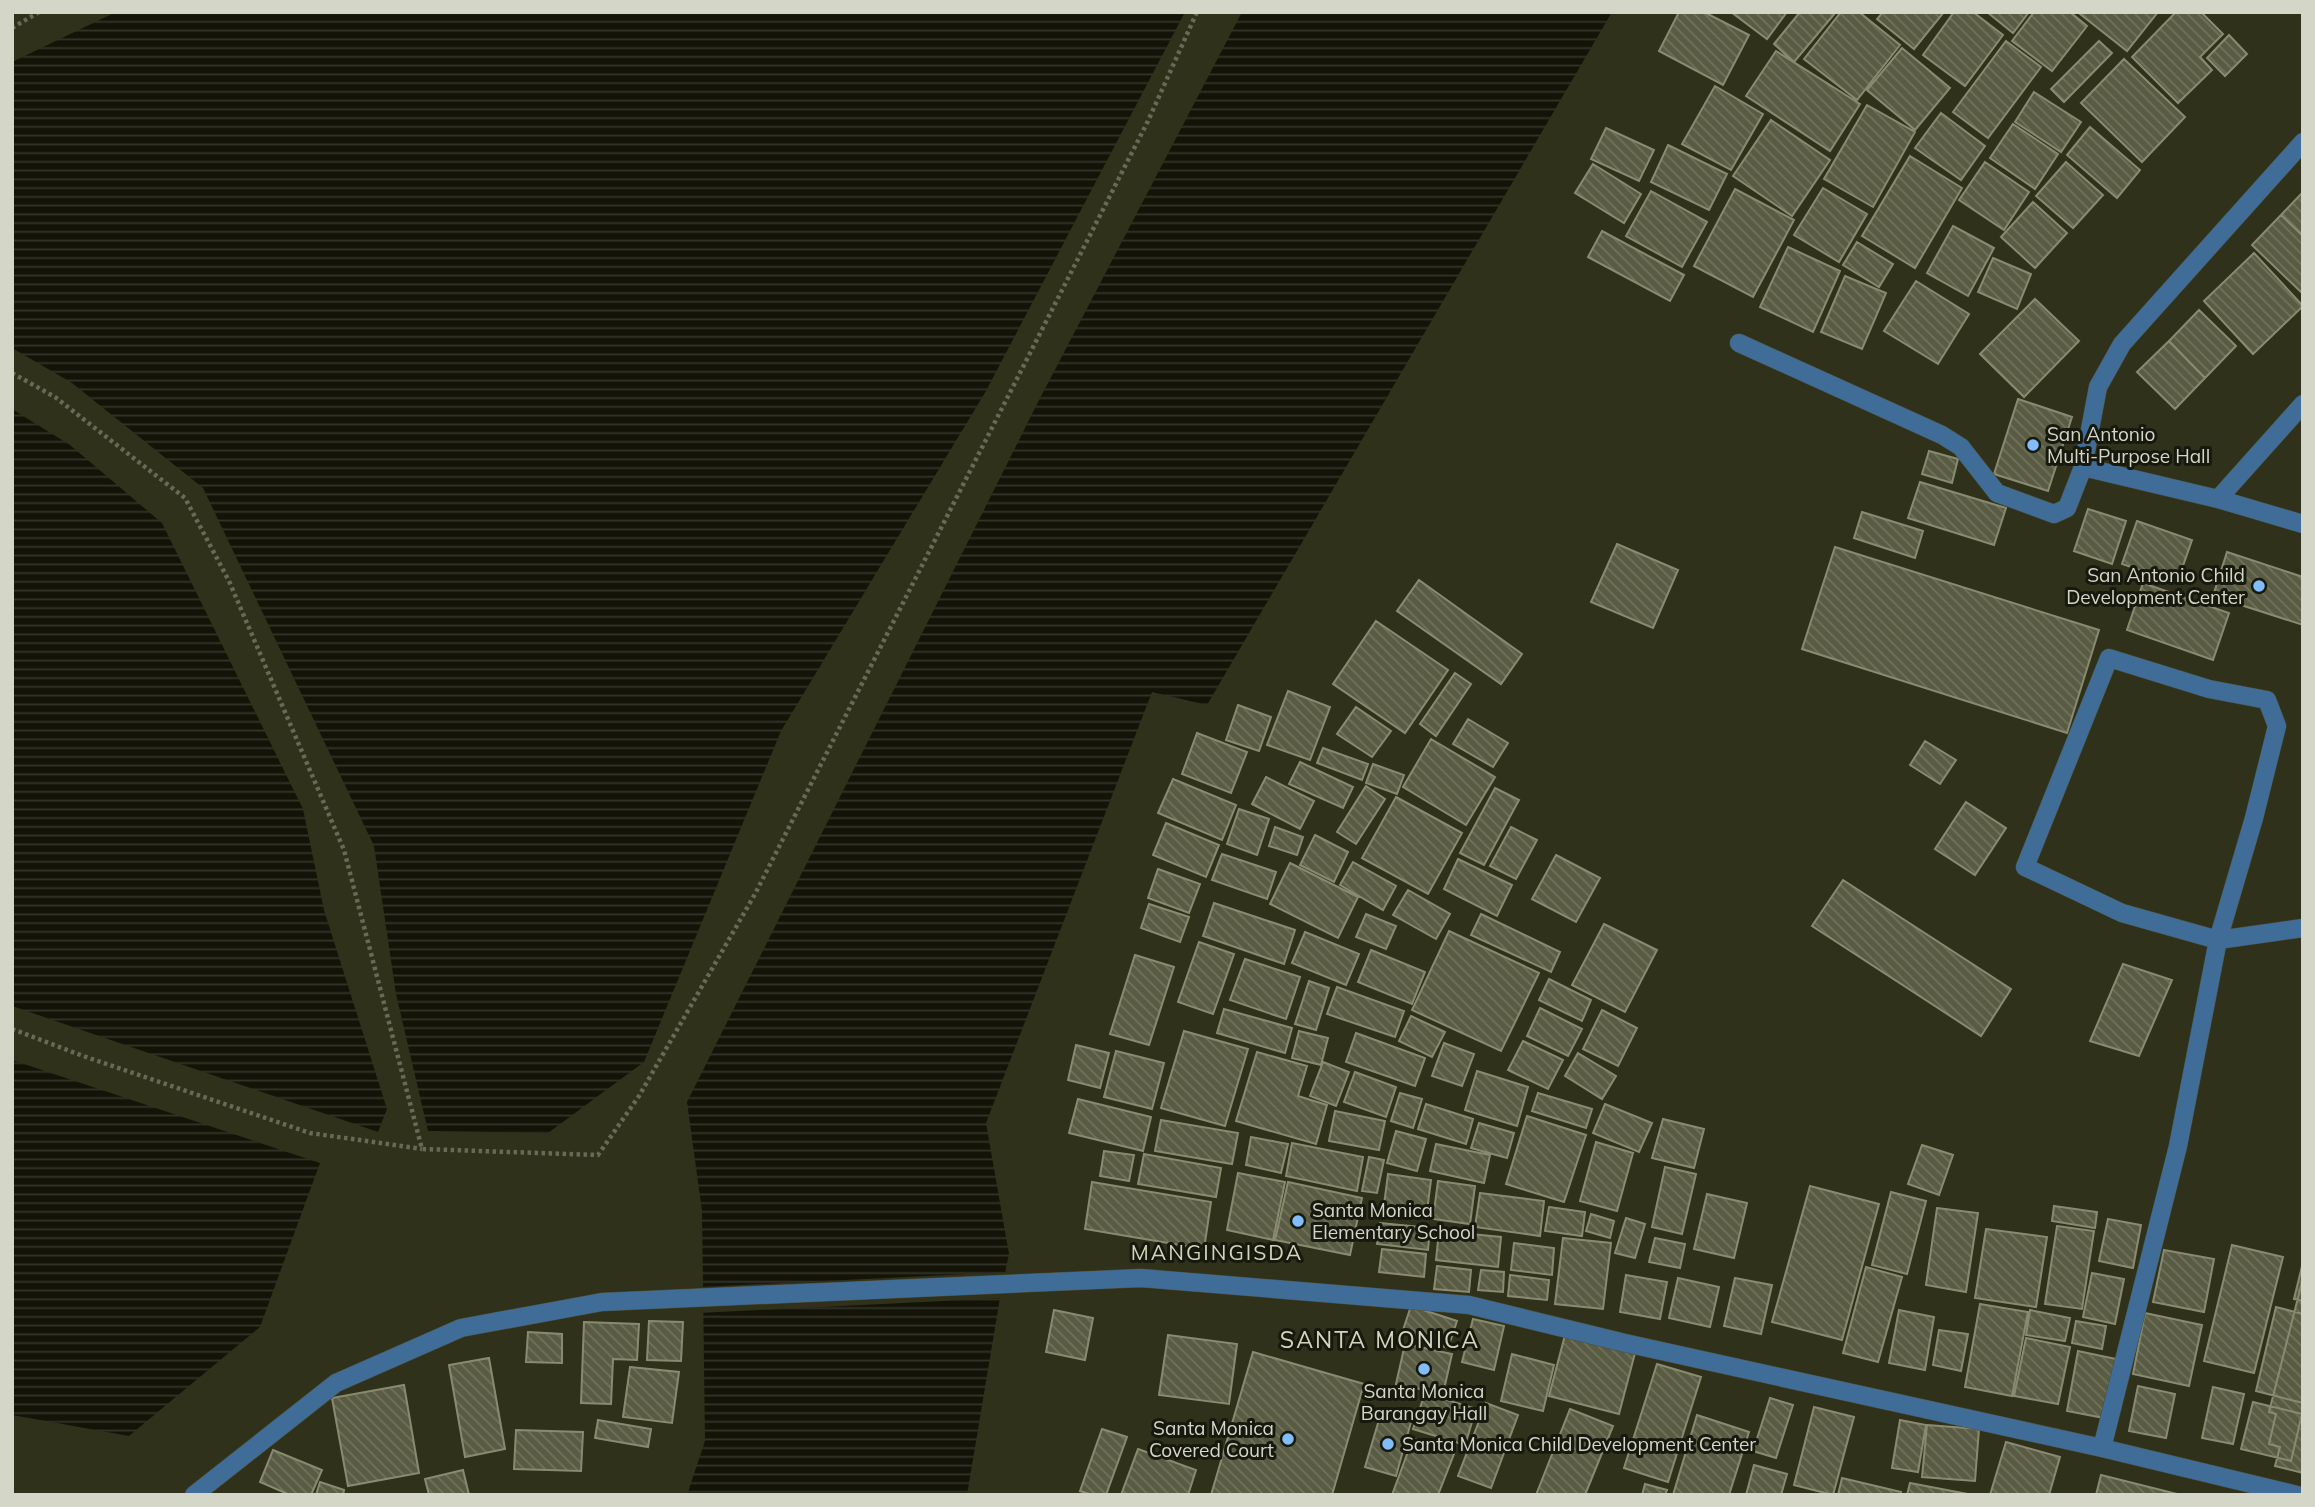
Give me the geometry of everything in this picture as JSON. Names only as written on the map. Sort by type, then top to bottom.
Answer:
[{"type":"street","points":[[1739,343],[1942,435],[1961,447],[1997,493],[2054,514],[2067,508],[2083,467],[2098,387],[2122,344],[2303,142]]},
{"type":"street","points":[[2218,499],[2303,404]]},
{"type":"street","points":[[2083,467],[2218,499],[2303,523]]},
{"type":"street","points":[[2102,1448],[2178,1146],[2218,940],[2254,818],[2277,726],[2267,700],[2209,689],[2109,658],[2025,867],[2122,913],[2218,940],[2303,929]]},
{"type":"street","points":[[194,1495],[336,1384],[461,1328],[602,1302],[1141,1278],[1469,1305],[1639,1346],[2102,1448],[2297,1495]]},
{"type":"path","points":[[12,28],[39,12]]},
{"type":"path","points":[[12,1029],[310,1133],[422,1149],[598,1155],[639,1097],[755,894],[1142,133],[1197,12]]},
{"type":"path","points":[[12,373],[55,397],[185,498],[223,569],[344,850],[422,1149]]},
{"type":"shaded area","points":[[116,12],[1185,12],[986,391],[781,731],[644,1062],[548,1133],[428,1131],[396,994],[374,846],[203,488],[72,383],[12,348],[12,62]]},
{"type":"shaded area","points":[[1242,12],[1612,12],[1207,705],[1152,692],[986,1123],[1009,1254],[967,1495],[687,1495],[705,1441],[702,1211],[687,1102],[1037,404]]},
{"type":"shaded area","points":[[12,409],[70,445],[162,523],[303,809],[324,910],[387,1109],[378,1132],[12,1006]]},
{"type":"shaded area","points":[[12,1060],[320,1163],[260,1327],[129,1436],[12,1415]]},
{"type":"pier","points":[[1009,1272],[1004,1298],[699,1313],[699,1287]]},
{"type":"building","points":[[1679,12],[1704,12],[1749,35],[1723,85],[1659,51]]},
{"type":"building","points":[[1731,12],[1787,12],[1767,39]]},
{"type":"building","points":[[1800,12],[1836,12],[1794,62],[1774,44]]},
{"type":"building","points":[[1841,12],[1859,12],[1900,45],[1857,100],[1804,59]]},
{"type":"building","points":[[1883,12],[1944,12],[1914,49],[1877,19]]},
{"type":"building","points":[[1954,12],[1973,12],[2003,35],[1965,86],[1923,55]]},
{"type":"building","points":[[1987,12],[2029,12],[2013,33]]},
{"type":"building","points":[[2034,12],[2070,12],[2087,26],[2052,71],[2012,41]]},
{"type":"building","points":[[2158,12],[2127,51],[2080,14]]},
{"type":"building","points":[[2176,12],[2201,12],[2223,34],[2200,57],[2212,70],[2178,103],[2132,57]]},
{"type":"building","points":[[2229,35],[2247,54],[2225,76],[2207,58]]},
{"type":"building","points":[[2006,41],[2041,67],[1988,138],[1953,112]]},
{"type":"building","points":[[2099,41],[2112,53],[2064,102],[2051,89]]},
{"type":"building","points":[[1902,48],[1950,88],[1915,130],[1867,90]]},
{"type":"building","points":[[1776,51],[1860,104],[1830,151],[1746,96]]},
{"type":"building","points":[[2124,59],[2185,117],[2142,162],[2081,103]]},
{"type":"building","points":[[1715,86],[1763,114],[1731,170],[1682,144]]},
{"type":"building","points":[[2034,92],[2081,122],[2061,152],[2015,122]]},
{"type":"building","points":[[1867,105],[1915,132],[1873,207],[1824,179]]},
{"type":"building","points":[[1941,113],[1985,146],[1961,180],[1915,148]]},
{"type":"building","points":[[1771,120],[1830,160],[1792,216],[1733,176]]},
{"type":"building","points":[[2013,124],[2058,154],[2035,189],[1990,158]]},
{"type":"building","points":[[2090,127],[2140,170],[2117,198],[2067,155]]},
{"type":"building","points":[[1606,128],[1654,150],[1639,181],[1591,159]]},
{"type":"building","points":[[1668,145],[1727,174],[1709,210],[1651,182]]},
{"type":"building","points":[[1910,156],[1962,188],[1915,268],[1862,236]]},
{"type":"building","points":[[1985,162],[2029,192],[2004,230],[1959,200]]},
{"type":"building","points":[[2066,162],[2103,195],[2073,228],[2036,196]]},
{"type":"building","points":[[1593,164],[1641,194],[1624,223],[1575,193]]},
{"type":"building","points":[[1823,188],[1867,214],[1839,262],[1794,235]]},
{"type":"building","points":[[1735,189],[1794,220],[1753,297],[1694,266]]},
{"type":"building","points":[[1651,191],[1707,222],[1682,267],[1626,236]]},
{"type":"building","points":[[2303,192],[2303,236],[2281,215]]},
{"type":"building","points":[[2033,202],[2067,233],[2035,268],[2001,237]]},
{"type":"building","points":[[2281,215],[2303,236],[2301,292],[2252,245]]},
{"type":"building","points":[[1953,226],[1994,248],[1968,296],[1927,273]]},
{"type":"building","points":[[1602,231],[1684,275],[1670,301],[1588,257]]},
{"type":"building","points":[[1857,242],[1893,264],[1879,287],[1843,265]]},
{"type":"building","points":[[1788,247],[1840,271],[1813,332],[1760,307]]},
{"type":"building","points":[[2254,253],[2303,306],[2253,354],[2204,301]]},
{"type":"building","points":[[1993,258],[2031,274],[2017,309],[1978,292]]},
{"type":"building","points":[[1845,276],[1886,293],[1862,349],[1821,332]]},
{"type":"building","points":[[1916,281],[1969,314],[1938,364],[1884,331]]},
{"type":"building","points":[[2035,299],[2079,341],[2024,397],[1980,354]]},
{"type":"building","points":[[2199,310],[2236,346],[2205,378],[2169,341]]},
{"type":"building","points":[[2169,341],[2205,378],[2175,409],[2137,372]]},
{"type":"building","name":"San Antonio Multi-Purpose Hall","points":[[2018,399],[2072,417],[2048,491],[1994,474]]},
{"type":"building","points":[[1929,451],[1958,459],[1952,483],[1922,474]]},
{"type":"building","points":[[1920,482],[2006,508],[1994,545],[1908,518]]},
{"type":"building","points":[[2088,509],[2126,521],[2112,564],[2074,551]]},
{"type":"building","points":[[1862,512],[1923,531],[1915,558],[1854,538]]},
{"type":"building","points":[[2137,521],[2192,540],[2177,583],[2122,564]]},
{"type":"building","points":[[1617,544],[1678,570],[1653,628],[1591,602]]},
{"type":"building","points":[[1835,547],[2099,630],[2067,733],[1802,649]]},
{"type":"building","name":"San Antonio Child Development Center","points":[[2227,552],[2303,577],[2303,625],[2213,596]]},
{"type":"building","points":[[1419,580],[1522,654],[1501,684],[1397,611]]},
{"type":"building","points":[[2143,583],[2229,613],[2213,660],[2127,630]]},
{"type":"building","points":[[1376,621],[1448,670],[1405,733],[1333,684]]},
{"type":"building","points":[[1455,673],[1471,684],[1436,736],[1420,724]]},
{"type":"building","points":[[1288,691],[1330,707],[1310,760],[1267,745]]},
{"type":"building","points":[[1238,705],[1271,717],[1259,751],[1226,740]]},
{"type":"building","points":[[1356,707],[1391,731],[1372,757],[1337,734]]},
{"type":"building","points":[[1468,719],[1508,743],[1493,767],[1453,744]]},
{"type":"building","points":[[1197,733],[1247,752],[1231,793],[1182,774]]},
{"type":"building","points":[[1431,739],[1495,777],[1466,825],[1403,787]]},
{"type":"building","points":[[1925,741],[1956,760],[1940,784],[1910,765]]},
{"type":"building","points":[[1323,748],[1368,764],[1362,780],[1317,763]]},
{"type":"building","points":[[1300,762],[1353,787],[1343,808],[1289,784]]},
{"type":"building","points":[[1373,764],[1404,775],[1397,794],[1366,783]]},
{"type":"building","points":[[1266,777],[1314,801],[1300,829],[1252,804]]},
{"type":"building","points":[[1173,779],[1236,805],[1222,840],[1158,813]]},
{"type":"building","points":[[1366,786],[1385,799],[1356,844],[1337,832]]},
{"type":"building","points":[[1495,788],[1519,800],[1484,865],[1460,853]]},
{"type":"building","points":[[1396,797],[1462,833],[1428,894],[1362,858]]},
{"type":"building","points":[[1966,802],[2006,828],[1975,875],[1935,849]]},
{"type":"building","points":[[1239,809],[1269,819],[1257,855],[1227,844]]},
{"type":"building","points":[[1166,823],[1219,845],[1206,877],[1153,855]]},
{"type":"building","points":[[1275,827],[1303,837],[1297,855],[1269,846]]},
{"type":"building","points":[[1511,827],[1537,840],[1516,879],[1490,866]]},
{"type":"building","points":[[1315,835],[1348,852],[1334,882],[1300,865]]},
{"type":"building","points":[[1222,854],[1276,872],[1267,899],[1212,880]]},
{"type":"building","points":[[1556,855],[1600,878],[1576,922],[1532,899]]},
{"type":"building","points":[[1458,859],[1512,885],[1497,916],[1444,889]]},
{"type":"building","points":[[1353,862],[1396,886],[1383,910],[1340,885]]},
{"type":"building","points":[[1290,863],[1358,897],[1338,938],[1270,904]]},
{"type":"building","points":[[1158,869],[1200,884],[1189,913],[1148,898]]},
{"type":"building","points":[[1843,880],[2011,989],[1981,1036],[1812,926]]},
{"type":"building","points":[[1408,890],[1450,914],[1436,939],[1393,915]]},
{"type":"building","points":[[1214,903],[1295,930],[1284,964],[1203,936]]},
{"type":"building","points":[[1149,904],[1189,917],[1180,942],[1141,928]]},
{"type":"building","points":[[1366,914],[1396,926],[1386,949],[1356,937]]},
{"type":"building","points":[[1481,914],[1560,952],[1551,972],[1471,935]]},
{"type":"building","points":[[1604,924],[1657,950],[1625,1012],[1572,985]]},
{"type":"building","points":[[1449,931],[1539,973],[1501,1051],[1412,1010]]},
{"type":"building","points":[[1305,932],[1359,954],[1346,985],[1292,963]]},
{"type":"building","points":[[1199,942],[1234,954],[1213,1014],[1178,1002]]},
{"type":"building","points":[[1371,950],[1425,972],[1412,1004],[1358,982]]},
{"type":"building","points":[[1135,955],[1174,967],[1149,1045],[1110,1034]]},
{"type":"building","points":[[1245,959],[1300,977],[1286,1019],[1230,1000]]},
{"type":"building","points":[[2123,964],[2172,980],[2139,1056],[2090,1041]]},
{"type":"building","points":[[1549,979],[1591,1000],[1582,1021],[1539,1000]]},
{"type":"building","points":[[1309,981],[1329,988],[1316,1030],[1295,1024]]},
{"type":"building","points":[[1337,987],[1404,1011],[1395,1037],[1327,1014]]},
{"type":"building","points":[[1540,1008],[1582,1029],[1568,1056],[1527,1036]]},
{"type":"building","points":[[1224,1009],[1292,1028],[1285,1053],[1217,1033]]},
{"type":"building","points":[[1602,1010],[1637,1028],[1618,1066],[1583,1049]]},
{"type":"building","points":[[1411,1016],[1445,1032],[1432,1057],[1399,1041]]},
{"type":"building","points":[[1184,1031],[1248,1049],[1225,1126],[1161,1108]]},
{"type":"building","points":[[1299,1031],[1328,1038],[1321,1065],[1292,1058]]},
{"type":"building","points":[[1356,1033],[1425,1058],[1415,1086],[1346,1062]]},
{"type":"building","points":[[1523,1041],[1563,1060],[1548,1089],[1508,1070]]},
{"type":"building","points":[[1444,1043],[1474,1054],[1462,1086],[1432,1076]]},
{"type":"building","points":[[1076,1045],[1109,1053],[1100,1088],[1068,1080]]},
{"type":"building","points":[[1116,1051],[1164,1063],[1152,1109],[1104,1097]]},
{"type":"building","points":[[1257,1052],[1307,1066],[1298,1096],[1327,1105],[1316,1144],[1236,1121]]},
{"type":"building","points":[[1578,1053],[1616,1076],[1602,1099],[1565,1076]]},
{"type":"building","points":[[1323,1062],[1349,1072],[1336,1106],[1310,1096]]},
{"type":"building","points":[[1477,1071],[1528,1087],[1517,1126],[1465,1110]]},
{"type":"building","points":[[1355,1072],[1396,1087],[1386,1117],[1344,1102]]},
{"type":"building","points":[[1400,1093],[1422,1099],[1413,1128],[1391,1121]]},
{"type":"building","points":[[1538,1093],[1592,1109],[1586,1128],[1532,1111]]},
{"type":"building","points":[[1078,1099],[1151,1117],[1143,1151],[1069,1133]]},
{"type":"building","points":[[1426,1104],[1473,1119],[1466,1144],[1418,1129]]},
{"type":"building","points":[[1605,1104],[1652,1123],[1639,1152],[1593,1133]]},
{"type":"building","points":[[1335,1111],[1385,1121],[1379,1150],[1329,1141]]},
{"type":"building","points":[[1527,1116],[1586,1135],[1564,1202],[1506,1184]]},
{"type":"building","points":[[1663,1119],[1704,1129],[1694,1168],[1652,1158]]},
{"type":"building","points":[[1161,1120],[1238,1133],[1232,1164],[1155,1151]]},
{"type":"building","points":[[1479,1123],[1514,1133],[1507,1158],[1471,1148]]},
{"type":"building","points":[[1396,1131],[1426,1139],[1417,1171],[1387,1163]]},
{"type":"building","points":[[1251,1137],[1288,1144],[1281,1173],[1246,1165]]},
{"type":"building","points":[[1596,1142],[1633,1153],[1617,1211],[1580,1201]]},
{"type":"building","points":[[1292,1143],[1363,1157],[1357,1191],[1286,1176]]},
{"type":"building","points":[[1436,1144],[1490,1155],[1484,1183],[1430,1171]]},
{"type":"building","points":[[1922,1145],[1953,1155],[1939,1195],[1908,1184]]},
{"type":"building","points":[[1104,1151],[1134,1155],[1129,1181],[1100,1176]]},
{"type":"building","points":[[1144,1154],[1221,1168],[1216,1197],[1138,1184]]},
{"type":"building","points":[[1369,1157],[1384,1160],[1377,1193],[1362,1191]]},
{"type":"building","points":[[1665,1167],[1696,1174],[1682,1234],[1652,1227]]},
{"type":"building","points":[[1238,1173],[1285,1182],[1273,1240],[1227,1230]]},
{"type":"building","points":[[1388,1174],[1431,1180],[1427,1211],[1384,1205]]},
{"type":"building","points":[[1438,1181],[1475,1186],[1470,1224],[1433,1219]]},
{"type":"building","points":[[1092,1182],[1211,1202],[1204,1249],[1085,1229]]},
{"type":"building","points":[[1288,1182],[1362,1198],[1350,1255],[1275,1240]]},
{"type":"building","points":[[1810,1186],[1879,1204],[1842,1340],[1772,1322]]},
{"type":"building","points":[[1891,1192],[1926,1201],[1907,1274],[1872,1265]]},
{"type":"building","points":[[1480,1193],[1544,1201],[1540,1236],[1475,1227]]},
{"type":"building","points":[[1707,1194],[1747,1203],[1734,1258],[1694,1249]]},
{"type":"building","points":[[2054,1206],[2097,1212],[2095,1228],[2052,1221]]},
{"type":"building","points":[[1549,1207],[1585,1212],[1582,1236],[1545,1231]]},
{"type":"building","points":[[1937,1208],[1978,1213],[1966,1292],[1926,1285]]},
{"type":"building","points":[[1591,1214],[1614,1221],[1610,1238],[1586,1231]]},
{"type":"building","points":[[1626,1218],[1645,1224],[1635,1258],[1615,1253]]},
{"type":"building","points":[[2108,1219],[2141,1225],[2133,1268],[2099,1261]]},
{"type":"building","points":[[1380,1223],[1430,1228],[1428,1250],[1377,1244]]},
{"type":"building","points":[[2057,1226],[2094,1231],[2082,1309],[2045,1304]]},
{"type":"building","points":[[1986,1229],[2047,1237],[2036,1307],[1975,1298]]},
{"type":"building","points":[[1439,1231],[1501,1237],[1498,1267],[1436,1260]]},
{"type":"building","points":[[1563,1238],[1611,1243],[1603,1309],[1555,1304]]},
{"type":"building","points":[[1655,1238],[1685,1244],[1680,1268],[1649,1262]]},
{"type":"building","points":[[1514,1243],[1554,1248],[1552,1275],[1511,1270]]},
{"type":"building","points":[[2232,1245],[2283,1257],[2254,1373],[2204,1361]]},
{"type":"building","points":[[1382,1249],[1426,1254],[1424,1277],[1379,1272]]},
{"type":"building","points":[[2164,1250],[2214,1259],[2204,1312],[2153,1302]]},
{"type":"building","points":[[2303,1262],[2303,1301],[2294,1299]]},
{"type":"building","points":[[1437,1266],[1471,1270],[1469,1292],[1434,1289]]},
{"type":"building","points":[[1866,1267],[1902,1277],[1878,1362],[1843,1353]]},
{"type":"building","points":[[1481,1270],[1504,1272],[1503,1292],[1478,1290]]},
{"type":"building","points":[[2092,1273],[2124,1279],[2115,1324],[2083,1317]]},
{"type":"building","points":[[1510,1275],[1549,1280],[1547,1300],[1508,1296]]},
{"type":"building","points":[[1626,1275],[1667,1282],[1660,1319],[1620,1312]]},
{"type":"building","points":[[1678,1278],[1719,1287],[1710,1327],[1669,1318]]},
{"type":"building","points":[[1735,1278],[1772,1285],[1761,1334],[1724,1326]]},
{"type":"building","points":[[2303,1278],[2303,1473],[2275,1466],[2280,1447],[2269,1444],[2276,1414],[2269,1412]]},
{"type":"building","points":[[1980,1304],[2028,1312],[2012,1396],[1965,1387]]},
{"type":"building","points":[[1411,1306],[1457,1321],[1448,1348],[1402,1333]]},
{"type":"building","points":[[2276,1307],[2303,1314],[2303,1403],[2256,1391]]},
{"type":"building","points":[[1054,1310],[1093,1318],[1085,1360],[1046,1352]]},
{"type":"building","points":[[1899,1310],[1934,1317],[1925,1370],[1889,1363]]},
{"type":"building","points":[[2030,1310],[2070,1318],[2065,1341],[2026,1335]]},
{"type":"building","points":[[2145,1313],[2202,1325],[2189,1386],[2133,1374]]},
{"type":"building","points":[[1473,1319],[1504,1326],[1494,1370],[1462,1362]]},
{"type":"building","points":[[649,1321],[683,1322],[681,1361],[647,1360]]},
{"type":"building","points":[[2076,1321],[2106,1326],[2102,1349],[2072,1343]]},
{"type":"building","points":[[584,1322],[639,1324],[637,1360],[613,1359],[611,1404],[581,1403]]},
{"type":"building","points":[[1939,1330],[1968,1334],[1961,1371],[1933,1365]]},
{"type":"building","points":[[528,1332],[562,1334],[562,1363],[526,1362]]},
{"type":"building","points":[[1168,1335],[1237,1344],[1229,1404],[1159,1395]]},
{"type":"building","points":[[1565,1335],[1635,1353],[1619,1414],[1549,1396]]},
{"type":"building","points":[[2026,1338],[2070,1347],[2058,1404],[2014,1396]]},
{"type":"building","name":"Santa Monica Barangay Hall","points":[[1405,1344],[1452,1354],[1443,1394],[1396,1384]]},
{"type":"building","points":[[2078,1351],[2116,1359],[2104,1418],[2067,1411]]},
{"type":"building","name":"Santa Monica Covered Court","points":[[1253,1352],[1364,1384],[1332,1495],[1211,1495]]},
{"type":"building","points":[[1512,1354],[1554,1365],[1543,1411],[1501,1401]]},
{"type":"building","points":[[489,1358],[505,1449],[465,1457],[449,1365]]},
{"type":"building","points":[[1657,1364],[1701,1377],[1668,1482],[1624,1468]]},
{"type":"building","points":[[630,1367],[679,1372],[672,1423],[623,1417]]},
{"type":"building","points":[[404,1385],[419,1473],[348,1486],[332,1398]]},
{"type":"building","points":[[2138,1386],[2175,1394],[2166,1438],[2129,1431]]},
{"type":"building","points":[[2213,1387],[2244,1394],[2233,1444],[2202,1438]]},
{"type":"building","points":[[1425,1393],[1476,1409],[1465,1445],[1413,1429]]},
{"type":"building","points":[[1770,1398],[1793,1405],[1776,1458],[1753,1451]]},
{"type":"building","points":[[2253,1402],[2302,1414],[2291,1461],[2241,1449]]},
{"type":"building","points":[[1486,1403],[1518,1415],[1491,1488],[1458,1476]]},
{"type":"building","points":[[1814,1407],[1854,1417],[1833,1495],[1794,1485]]},
{"type":"building","points":[[1570,1409],[1613,1426],[1585,1495],[1536,1495]]},
{"type":"building","name":"Santa Monica Child Development Center","points":[[1381,1413],[1411,1422],[1396,1476],[1365,1467]]},
{"type":"building","points":[[1697,1415],[1749,1432],[1729,1495],[1673,1495]]},
{"type":"building","points":[[598,1420],[651,1429],[648,1447],[595,1438]]},
{"type":"building","points":[[1900,1420],[1926,1425],[1918,1472],[1892,1468]]},
{"type":"building","points":[[1927,1425],[1979,1429],[1975,1481],[1922,1477]]},
{"type":"building","points":[[1102,1429],[1127,1437],[1106,1495],[1092,1495],[1080,1491]]},
{"type":"building","points":[[516,1430],[583,1432],[581,1471],[514,1469]]},
{"type":"building","points":[[1413,1438],[1454,1454],[1438,1495],[1392,1495]]},
{"type":"building","points":[[2006,1442],[2060,1457],[2049,1495],[1990,1495]]},
{"type":"building","points":[[1138,1449],[1196,1470],[1188,1495],[1121,1495]]},
{"type":"building","points":[[273,1450],[322,1470],[311,1495],[290,1495],[260,1482]]},
{"type":"building","points":[[1754,1465],[1787,1474],[1781,1495],[1746,1495]]},
{"type":"building","points":[[463,1470],[469,1495],[429,1495],[425,1479]]},
{"type":"building","points":[[2101,1475],[2177,1494],[2096,1495]]},
{"type":"building","points":[[1842,1478],[1901,1492],[1900,1495],[1838,1495]]},
{"type":"building","points":[[320,1482],[344,1490],[343,1495],[316,1495]]},
{"type":"building","points":[[1910,1483],[1973,1495],[1907,1495]]},
{"type":"building","points":[[1645,1484],[1667,1490],[1665,1495],[1642,1495]]},
{"type":"place","name":"San Antonio Multi-Purpose Hall","points":[[2033,445]]},
{"type":"place","name":"San Antonio Child Development Center","points":[[2259,586]]},
{"type":"place","name":"Santa Monica Elementary School","points":[[1298,1221]]},
{"type":"place","name":"Santa Monica Barangay Hall","points":[[1424,1369]]},
{"type":"place","name":"Santa Monica Covered Court","points":[[1288,1439]]},
{"type":"place","name":"Santa Monica Child Development Center","points":[[1388,1444]]},
{"type":"district","name":"MANGINGISDA","points":[[1217,1253]]},
{"type":"district","name":"SANTA MONICA","points":[[1380,1340]]}]
